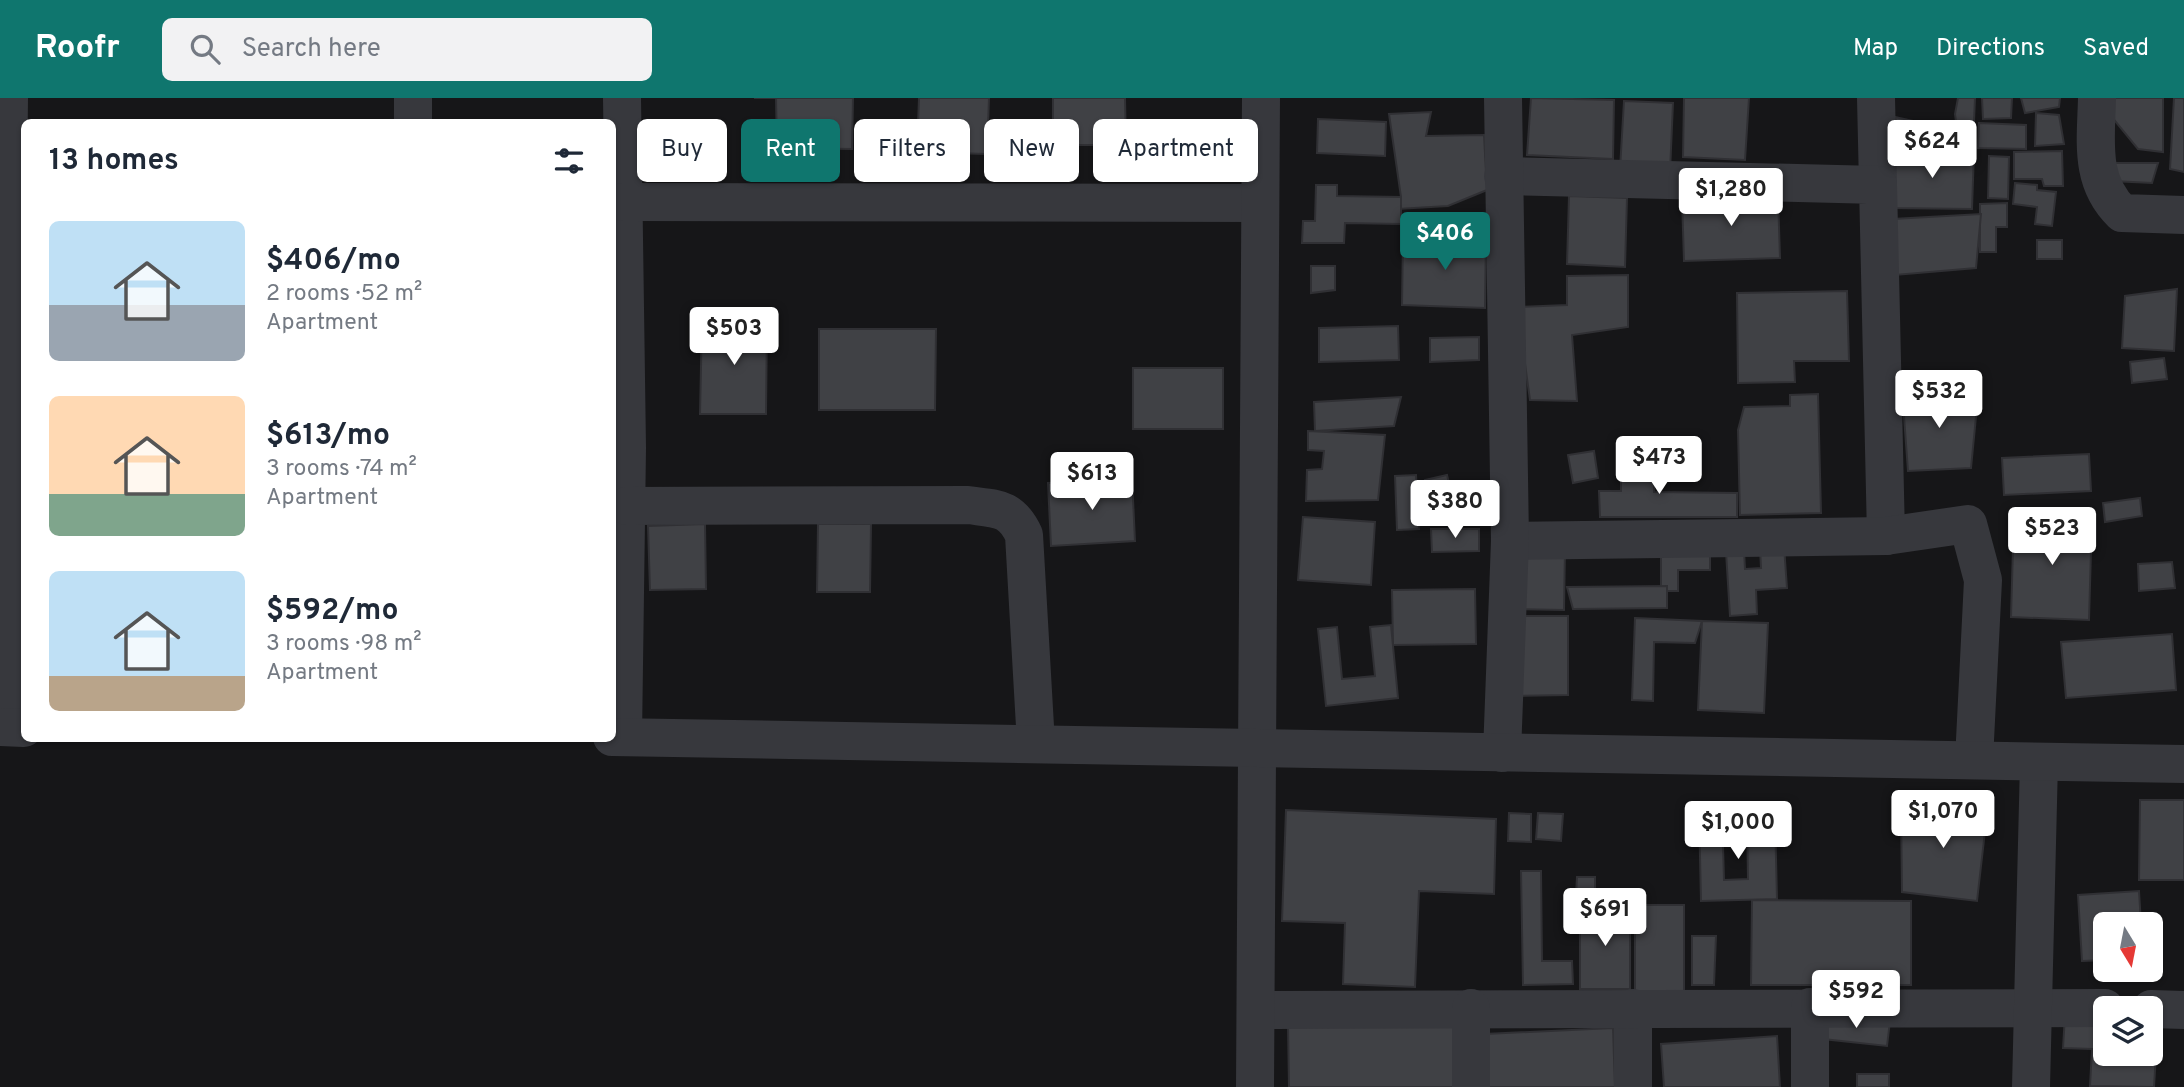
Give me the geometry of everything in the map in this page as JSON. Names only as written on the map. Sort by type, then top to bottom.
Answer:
[{"type":"street","points":[[9,98],[9,728]]},
{"type":"street","points":[[413,98],[413,119]]},
{"type":"street","points":[[622,98],[620,448],[626,506],[618,737],[2184,764]]},
{"type":"street","points":[[1255,1087],[1258,203],[1261,98]]},
{"type":"street","points":[[1502,753],[1510,541],[1503,98]]},
{"type":"street","points":[[1876,98],[1886,536]]},
{"type":"street","points":[[2097,98],[2096,165],[2099,183],[2108,200],[2122,213],[2184,215]]},
{"type":"street","points":[[1503,176],[1878,185]]},
{"type":"street","points":[[623,202],[1258,203]]},
{"type":"street","points":[[626,506],[968,505],[1001,510],[1016,518],[1024,535],[1035,744]]},
{"type":"street","points":[[1510,541],[1886,536],[1968,524],[1983,580],[1974,760]]},
{"type":"street","points":[[2031,1087],[2039,762]]},
{"type":"street","points":[[1810,1007],[1810,1087]]},
{"type":"street","points":[[1471,1008],[1471,1087]]},
{"type":"street","points":[[1633,1008],[1633,1087]]},
{"type":"street","points":[[1256,1010],[2093,1008]]},
{"type":"street","points":[[2163,1009],[2184,1010]]},
{"type":"building","points":[[776,98],[853,98],[852,149],[840,149],[840,119],[776,119]]},
{"type":"building","points":[[919,98],[989,98],[988,119],[984,119],[984,154],[970,154],[970,119],[918,119]]},
{"type":"building","points":[[1053,98],[1125,98],[1125,119],[1093,119],[1093,145],[1079,145],[1079,119],[1053,119]]},
{"type":"building","points":[[1531,98],[1614,100],[1613,159],[1527,155]]},
{"type":"building","points":[[1684,98],[1749,98],[1745,160],[1683,157]]},
{"type":"building","points":[[1958,98],[1975,98],[1973,145],[1959,145],[1955,114]]},
{"type":"building","points":[[1982,98],[2012,98],[2011,118],[1983,119]]},
{"type":"building","points":[[2021,98],[2060,98],[2059,107],[2025,113]]},
{"type":"building","points":[[2107,98],[2163,98],[2163,152],[2138,149],[2106,110]]},
{"type":"building","points":[[2174,98],[2184,98],[2184,172],[2170,169]]},
{"type":"building","points":[[1624,101],[1673,103],[1670,172],[1620,169]]},
{"type":"building","points":[[1431,112],[1426,136],[1484,135],[1487,190],[1448,206],[1398,209],[1401,197],[1389,114]]},
{"type":"building","points":[[2036,113],[2059,115],[2064,144],[2035,146]]},
{"type":"building","points":[[1895,117],[1936,126],[1937,147],[1900,142]]},
{"type":"building","points":[[1318,119],[1386,122],[1385,156],[1317,153]]},
{"type":"building","points":[[1979,123],[2026,125],[2026,149],[1978,148]]},
{"type":"building","points":[[1892,150],[1974,152],[1972,209],[1891,208]]},
{"type":"building","points":[[2062,151],[2063,186],[2044,186],[2042,179],[2014,179],[2014,152]]},
{"type":"building","points":[[1989,156],[2009,157],[2008,199],[1988,198]]},
{"type":"building","points":[[2113,163],[2158,163],[2152,183],[2112,181]]},
{"type":"building","points":[[2015,183],[2037,185],[2037,190],[2056,192],[2052,226],[2035,224],[2037,207],[2013,204]]},
{"type":"building","points":[[1316,185],[1337,185],[1337,196],[1401,197],[1401,224],[1345,223],[1344,243],[1302,243],[1303,221],[1315,221]]},
{"type":"building","points":[[1569,196],[1627,198],[1625,267],[1567,264]]},
{"type":"building","points":[[1778,196],[1780,258],[1684,261],[1682,199]]},
{"type":"building","points":[[2007,203],[2007,227],[1996,227],[1996,252],[1980,252],[1980,204]]},
{"type":"building","points":[[1981,214],[1976,268],[1895,275],[1893,219]]},
{"type":"building","points":[[1486,237],[1485,308],[1402,305],[1403,239]]},
{"type":"building","points":[[2037,240],[2062,240],[2062,259],[2037,259]]},
{"type":"building","points":[[1311,266],[1335,266],[1335,290],[1311,293]]},
{"type":"building","points":[[1628,275],[1628,327],[1572,335],[1577,401],[1530,400],[1517,307],[1567,305],[1567,276]]},
{"type":"building","points":[[2177,289],[2174,351],[2122,348],[2125,296]]},
{"type":"building","points":[[1847,291],[1849,361],[1794,361],[1795,382],[1738,383],[1737,293]]},
{"type":"building","points":[[702,319],[767,319],[766,414],[700,414]]},
{"type":"building","points":[[1398,326],[1399,360],[1319,362],[1319,328]]},
{"type":"building","points":[[819,329],[936,329],[935,410],[819,410]]},
{"type":"building","points":[[1479,337],[1479,360],[1430,362],[1430,338]]},
{"type":"building","points":[[2164,358],[2167,379],[2132,383],[2130,362]]},
{"type":"building","points":[[1133,368],[1223,368],[1223,429],[1133,429]]},
{"type":"building","points":[[1902,389],[1978,396],[1971,468],[1908,471]]},
{"type":"building","points":[[1818,394],[1821,513],[1740,515],[1738,430],[1744,407],[1790,406],[1790,395]]},
{"type":"building","points":[[1401,397],[1394,426],[1315,431],[1314,402]]},
{"type":"building","points":[[1308,431],[1385,435],[1378,500],[1306,501],[1307,470],[1322,469],[1324,451],[1308,450]]},
{"type":"building","points":[[1594,451],[1598,478],[1573,483],[1568,455]]},
{"type":"building","points":[[1654,452],[1654,492],[1737,493],[1737,517],[1600,517],[1599,491],[1621,491],[1621,453]]},
{"type":"building","points":[[2089,454],[2091,491],[2004,495],[2002,458]]},
{"type":"building","points":[[1416,475],[1419,529],[1397,530],[1395,476]]},
{"type":"building","points":[[1447,475],[1454,504],[1432,508],[1425,480]]},
{"type":"building","points":[[1132,478],[1135,541],[1051,546],[1048,483]]},
{"type":"building","points":[[2140,498],[2142,516],[2105,522],[2103,503]]},
{"type":"building","points":[[2014,513],[2092,516],[2089,620],[2011,617]]},
{"type":"building","points":[[1303,517],[1375,522],[1371,585],[1298,580]]},
{"type":"building","points":[[705,524],[706,589],[650,590],[648,526]]},
{"type":"building","points":[[818,524],[871,524],[870,592],[817,592]]},
{"type":"building","points":[[1431,529],[1479,529],[1479,551],[1432,552]]},
{"type":"building","points":[[1784,546],[1787,588],[1756,590],[1757,614],[1730,616],[1726,552],[1744,550],[1745,569],[1761,568],[1760,548]]},
{"type":"building","points":[[1514,547],[1565,548],[1564,610],[1513,609]]},
{"type":"building","points":[[1661,547],[1710,547],[1710,570],[1678,570],[1678,591],[1661,591]]},
{"type":"building","points":[[2172,562],[2175,588],[2139,591],[2138,564]]},
{"type":"building","points":[[1667,586],[1667,608],[1573,609],[1567,587]]},
{"type":"building","points":[[1475,589],[1476,644],[1393,645],[1392,590]]},
{"type":"building","points":[[1513,616],[1568,616],[1568,695],[1513,696]]},
{"type":"building","points":[[1635,618],[1702,621],[1695,643],[1654,642],[1653,701],[1632,700]]},
{"type":"building","points":[[1702,621],[1768,623],[1764,713],[1698,710]]},
{"type":"building","points":[[1391,625],[1398,698],[1326,706],[1318,629],[1337,627],[1342,679],[1375,676],[1370,627]]},
{"type":"building","points":[[2172,634],[2176,690],[2066,698],[2061,642]]},
{"type":"building","points":[[2140,800],[2184,800],[2184,880],[2139,880]]},
{"type":"building","points":[[1988,805],[1977,901],[1902,892],[1901,806]]},
{"type":"building","points":[[1286,810],[1496,819],[1494,894],[1419,891],[1415,987],[1343,984],[1345,923],[1282,921]]},
{"type":"building","points":[[1699,811],[1722,811],[1724,880],[1748,879],[1747,818],[1775,818],[1777,899],[1701,901]]},
{"type":"building","points":[[1509,813],[1531,814],[1531,842],[1508,841]]},
{"type":"building","points":[[1538,813],[1563,814],[1561,841],[1536,839]]},
{"type":"building","points":[[1521,871],[1541,871],[1542,961],[1572,961],[1573,984],[1523,985]]},
{"type":"building","points":[[1577,877],[1595,877],[1595,896],[1576,895]]},
{"type":"building","points":[[2139,891],[2140,912],[2093,912],[2093,961],[2082,961],[2078,895]]},
{"type":"building","points":[[1752,900],[1911,901],[1911,985],[1751,985]]},
{"type":"building","points":[[1635,905],[1684,905],[1684,992],[1635,992]]},
{"type":"building","points":[[1580,906],[1630,906],[1630,989],[1580,989]]},
{"type":"building","points":[[1692,936],[1716,936],[1714,985],[1692,985]]},
{"type":"building","points":[[1826,1014],[1890,1021],[1887,1046],[1823,1039]]},
{"type":"building","points":[[2065,1015],[2093,1016],[2093,1066],[2155,1066],[2154,1087],[2090,1086],[2092,1049],[2063,1048]]},
{"type":"building","points":[[1455,1021],[1456,1087],[1289,1087],[1288,1025]]},
{"type":"building","points":[[1613,1028],[1615,1087],[1487,1087],[1485,1034]]},
{"type":"building","points":[[1777,1036],[1780,1087],[1664,1087],[1661,1044]]},
{"type":"building","points":[[1857,1074],[1889,1074],[1889,1087],[1857,1087]]}]
